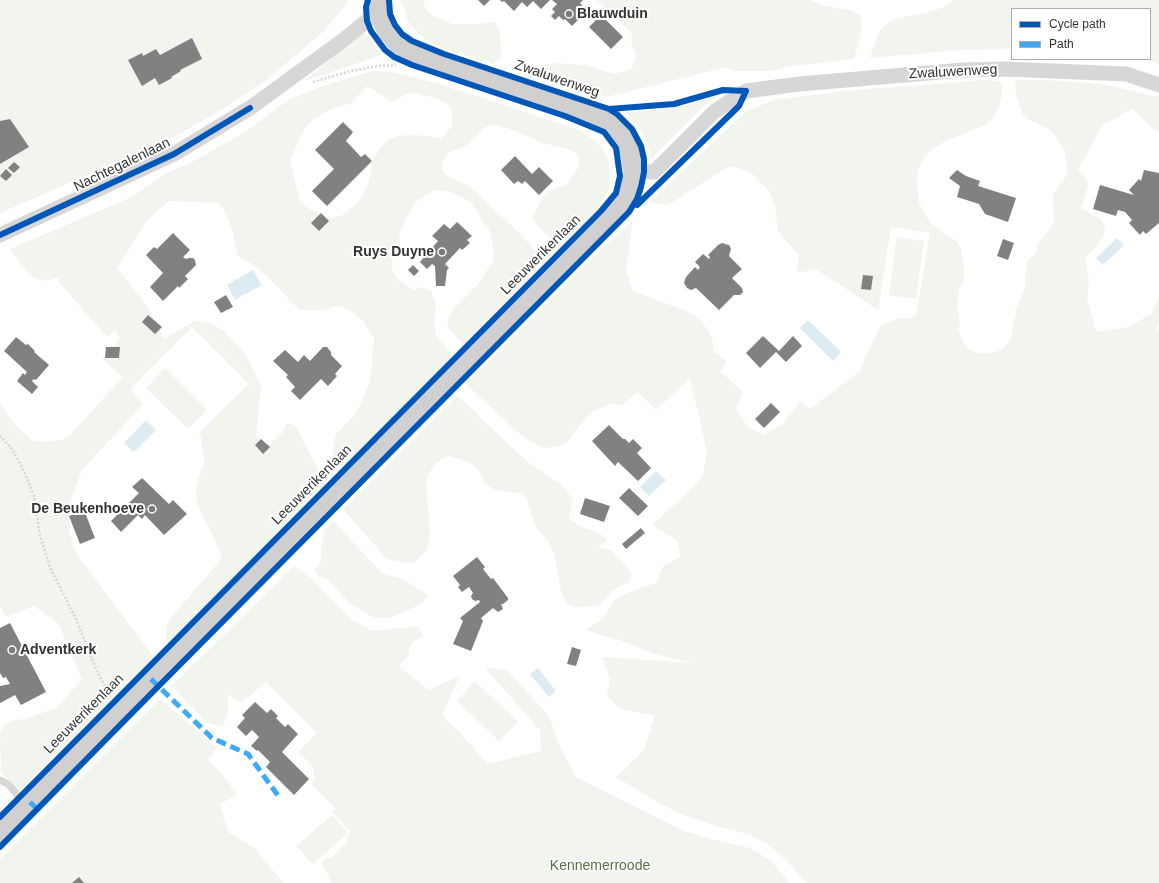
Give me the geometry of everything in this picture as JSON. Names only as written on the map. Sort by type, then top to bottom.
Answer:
[{"type":"street","name":"Zwaluwenweg","points":[[379,6],[387,30],[394,40],[414,54],[569,108]]},
{"type":"street","name":"Nachtegalenlaan","points":[[0,235],[174,154],[250,108],[342,41],[379,6]]},
{"type":"street","name":"Zwaluwenweg","points":[[634,171],[654,172],[715,112],[746,91],[799,84],[1004,69],[1126,74],[1159,85]]},
{"type":"street","name":"Leeuwerikenlaan","points":[[0,832],[616,210],[628,194],[632,185],[634,171],[631,155],[624,137],[618,129],[604,118],[569,108]]},
{"type":"lane","points":[[0,780],[8,784],[19,797],[28,804]]},
{"type":"path","points":[[312,82],[351,71],[390,65]]},
{"type":"path","points":[[0,436],[12,449],[22,467],[34,496],[40,536],[50,567],[76,619],[98,674],[114,701]]},
{"type":"green space","points":[[0,0],[349,0],[324,31],[264,82],[219,111],[174,137],[0,213]]},
{"type":"green space","points":[[401,0],[423,0],[425,8],[433,16],[452,24],[495,22],[500,33],[501,57],[492,64],[442,48],[425,39],[408,21]]},
{"type":"green space","points":[[597,0],[810,0],[820,5],[853,11],[860,15],[862,26],[854,59],[791,66],[770,71],[735,71],[726,67],[610,96],[587,95],[523,74],[534,67],[555,63],[584,65],[614,74],[630,70],[636,57],[631,40],[633,34]]},
{"type":"green space","points":[[954,0],[1159,0],[1159,64],[1146,60],[1151,60],[1151,8],[1011,8],[1011,49],[960,50],[870,58],[877,36],[883,27],[891,21],[945,7]]},
{"type":"green space","points":[[364,31],[382,55],[304,81]]},
{"type":"green space","points":[[373,71],[392,72],[439,84],[579,130],[599,144],[604,150],[608,159],[610,172],[608,192],[599,207],[560,248],[534,221],[534,216],[539,203],[545,195],[551,190],[566,185],[577,170],[579,157],[576,153],[540,142],[516,131],[494,124],[483,128],[467,145],[451,151],[446,155],[442,164],[444,173],[452,179],[468,185],[516,230],[546,262],[464,345],[449,329],[447,321],[453,310],[478,284],[492,263],[494,255],[491,233],[471,203],[454,193],[433,190],[416,202],[400,232],[392,261],[392,271],[400,281],[414,290],[422,287],[431,291],[436,304],[434,322],[436,335],[453,357],[342,469],[333,454],[335,435],[357,412],[370,382],[374,338],[363,321],[351,311],[334,306],[324,310],[299,310],[268,277],[252,264],[237,255],[233,232],[226,213],[219,203],[169,201],[147,220],[117,269],[148,307],[164,339],[195,321],[211,323],[225,332],[241,349],[250,362],[261,386],[256,436],[261,443],[267,447],[282,433],[287,424],[292,424],[297,428],[326,485],[168,644],[166,633],[167,623],[222,558],[197,501],[196,486],[204,462],[201,437],[199,433],[249,384],[192,327],[132,387],[132,393],[143,404],[82,470],[69,508],[70,534],[79,558],[154,658],[82,732],[34,775],[19,792],[1,772],[0,734],[5,725],[14,720],[25,719],[56,708],[82,680],[59,624],[34,606],[5,617],[0,605],[0,403],[11,420],[31,440],[43,442],[62,440],[69,436],[123,377],[102,359],[121,338],[115,332],[118,328],[107,337],[58,281],[64,276],[46,281],[34,278],[28,273],[10,249],[132,197],[165,174],[196,160],[245,132],[290,99],[323,86]],"holes":[[[367,86],[392,102],[404,95],[414,92],[444,101],[452,109],[452,126],[441,139],[429,136],[410,135],[398,136],[388,140],[381,147],[373,160],[369,182],[359,202],[341,216],[332,218],[323,216],[306,207],[300,202],[290,161],[305,128],[314,119],[331,109],[351,103]]]},
{"type":"green space","points":[[986,80],[1001,82],[1001,100],[998,111],[991,121],[983,126],[945,141],[930,151],[924,158],[918,170],[917,180],[919,203],[930,223],[958,243],[961,249],[965,272],[959,290],[957,306],[960,323],[958,329],[964,344],[970,350],[978,353],[999,351],[1005,347],[1010,340],[1017,307],[1025,289],[1027,261],[1036,253],[1038,243],[1054,223],[1053,194],[1067,175],[1065,152],[1059,141],[1049,129],[1028,119],[1022,113],[1016,93],[1015,80],[1045,80],[1102,84],[1159,97],[1159,132],[1132,109],[1103,125],[1078,169],[1089,184],[1081,208],[1101,219],[1105,226],[1103,237],[1085,259],[1089,280],[1087,298],[1096,332],[1129,327],[1152,313],[1159,297],[1159,323],[1156,330],[1159,332],[1159,883],[807,883],[786,860],[767,844],[751,835],[716,826],[681,814],[661,804],[616,777],[644,750],[655,716],[618,708],[607,695],[610,679],[602,657],[691,663],[655,654],[625,642],[585,630],[603,619],[615,600],[625,594],[657,583],[663,566],[681,557],[677,540],[652,525],[682,498],[703,476],[707,451],[690,378],[656,410],[638,392],[622,405],[610,404],[596,410],[586,418],[567,442],[558,446],[545,448],[535,444],[521,435],[466,384],[600,250],[633,221],[626,270],[632,291],[681,309],[694,315],[700,320],[712,338],[714,352],[727,361],[720,372],[743,392],[736,408],[747,426],[763,435],[781,426],[801,401],[810,409],[859,372],[880,326],[900,318],[913,318],[912,316],[916,316],[930,233],[891,227],[878,310],[816,269],[796,273],[799,256],[778,231],[775,205],[770,193],[754,175],[742,169],[729,166],[668,205],[649,202],[747,111],[774,100],[854,90]]},
{"type":"green space","points":[[722,93],[704,106],[651,159],[648,145],[642,132],[625,112],[637,112],[688,105]]},
{"type":"green space","points":[[897,237],[924,241],[916,299],[889,295]]},
{"type":"green space","points":[[165,368],[207,410],[188,429],[146,388]]},
{"type":"green space","points":[[458,395],[528,462],[559,483],[573,499],[569,519],[584,528],[598,532],[605,538],[608,542],[603,543],[599,548],[611,550],[632,574],[629,582],[613,590],[598,606],[576,607],[568,604],[562,596],[554,554],[548,541],[534,523],[527,499],[520,493],[498,491],[490,487],[483,481],[481,473],[470,462],[448,456],[436,463],[429,473],[426,485],[430,532],[427,550],[413,564],[387,559],[343,509]]},
{"type":"green space","points":[[333,521],[383,574],[403,579],[428,596],[421,603],[409,610],[388,618],[376,618],[350,603],[327,579],[318,576],[315,571],[317,566],[320,564],[324,530]]},
{"type":"green space","name":"Kennemerroode","points":[[294,566],[314,581],[352,620],[372,631],[419,626],[423,637],[414,641],[409,648],[409,656],[398,666],[429,690],[460,675],[442,715],[464,737],[487,764],[541,751],[540,730],[485,668],[506,669],[549,716],[559,745],[576,777],[682,830],[710,839],[750,848],[773,863],[789,883],[331,883],[326,870],[321,863],[327,858],[332,857],[346,843],[350,831],[332,812],[335,808],[311,784],[314,779],[313,766],[298,752],[317,733],[266,682],[241,703],[228,695],[228,711],[223,727],[206,722],[172,686]]},
{"type":"green space","points":[[475,681],[518,722],[499,741],[457,701]]},
{"type":"green space","points":[[160,699],[217,748],[208,760],[227,780],[237,795],[220,804],[228,832],[254,848],[284,883],[0,883],[0,859]]},
{"type":"green space","points":[[332,815],[348,833],[313,864],[296,846]]},
{"type":"shaded area","points":[[1117,238],[1124,245],[1103,265],[1096,258]]},
{"type":"shaded area","points":[[253,270],[262,285],[235,300],[227,285]]},
{"type":"shaded area","points":[[808,320],[841,352],[833,361],[800,328]]},
{"type":"shaded area","points":[[146,420],[156,430],[134,452],[124,443]]},
{"type":"shaded area","points":[[656,471],[666,480],[649,496],[640,487]]},
{"type":"shaded area","points":[[538,668],[556,691],[549,697],[530,674]]},
{"type":"building","points":[[478,0],[490,0],[484,6]]},
{"type":"building","name":"Blauwduin","points":[[500,0],[550,0],[541,9],[533,1],[527,7],[522,2],[514,11],[504,1],[502,2]]},
{"type":"building","name":"Blauwduin","points":[[552,0],[583,0],[580,3],[587,11],[572,26],[565,19],[563,20],[559,16],[555,20],[551,16],[555,12],[552,9],[557,4]]},
{"type":"building","points":[[601,15],[623,37],[611,49],[589,27]]},
{"type":"building","points":[[192,38],[202,59],[180,70],[181,71],[171,77],[172,78],[159,85],[155,78],[142,86],[128,60],[142,53],[143,56],[156,49],[160,55]]},
{"type":"building","points":[[10,119],[29,147],[0,164],[0,121]]},
{"type":"building","points":[[343,122],[353,132],[346,141],[361,157],[365,154],[372,161],[327,206],[312,191],[334,169],[315,150]]},
{"type":"building","points":[[515,156],[532,174],[539,167],[553,181],[539,195],[525,181],[522,184],[518,181],[514,184],[501,170]]},
{"type":"building","points":[[14,162],[20,167],[14,173],[8,168]]},
{"type":"building","points":[[6,169],[12,175],[6,181],[0,176]]},
{"type":"building","points":[[957,170],[966,176],[980,181],[978,186],[1016,198],[1008,222],[985,214],[979,204],[957,197],[960,186],[949,178]]},
{"type":"building","points":[[1144,170],[1159,173],[1159,223],[1146,234],[1143,231],[1140,235],[1129,223],[1132,220],[1125,212],[1118,210],[1116,216],[1093,209],[1100,185],[1134,195],[1129,190],[1139,179],[1141,181]]},
{"type":"building","points":[[321,213],[329,221],[319,231],[311,223]]},
{"type":"building","name":"Ruys Duyne","points":[[457,222],[472,236],[467,240],[470,243],[462,250],[460,248],[445,264],[449,268],[447,270],[445,286],[436,286],[435,266],[432,264],[427,269],[420,262],[438,241],[432,236],[444,224],[450,229]]},
{"type":"building","points":[[173,233],[190,250],[183,257],[186,259],[193,258],[196,265],[185,276],[188,279],[179,288],[178,286],[163,301],[150,287],[163,273],[146,255],[154,247],[157,249]]},
{"type":"building","points":[[1003,239],[1014,243],[1008,260],[997,256]]},
{"type":"building","points":[[722,243],[729,245],[731,249],[729,256],[742,269],[732,278],[742,288],[743,292],[740,295],[734,295],[719,310],[696,288],[691,290],[687,288],[684,283],[686,277],[695,267],[698,270],[700,267],[695,262],[703,254],[709,259],[710,257],[708,255]]},
{"type":"building","points":[[413,265],[419,271],[414,276],[408,270]]},
{"type":"building","points":[[863,275],[873,276],[871,290],[861,289]]},
{"type":"building","points":[[226,295],[233,307],[221,313],[214,302]]},
{"type":"building","points":[[148,315],[162,327],[155,334],[142,322]]},
{"type":"building","points":[[763,336],[779,351],[793,336],[802,346],[786,362],[776,352],[760,368],[746,353]]},
{"type":"building","points":[[16,337],[26,345],[28,344],[35,351],[34,352],[49,365],[36,380],[34,379],[32,381],[38,387],[32,394],[17,381],[23,373],[25,375],[27,372],[4,351]]},
{"type":"building","points":[[106,347],[120,347],[119,358],[105,358]]},
{"type":"building","points":[[323,347],[327,347],[331,352],[331,355],[342,366],[335,374],[337,376],[328,386],[321,379],[300,400],[291,391],[295,387],[286,377],[288,375],[273,361],[285,350],[298,362],[304,355],[310,361]]},
{"type":"building","points":[[771,403],[780,412],[764,428],[755,419]]},
{"type":"building","points":[[609,425],[623,439],[629,443],[633,439],[642,448],[637,453],[651,468],[638,481],[618,462],[615,466],[592,441]]},
{"type":"building","points":[[261,439],[270,447],[263,454],[255,445]]},
{"type":"building","name":"De Beukenhoeve","points":[[142,478],[169,504],[173,500],[187,514],[164,535],[145,515],[142,519],[138,515],[121,532],[111,521],[139,493],[132,487]]},
{"type":"building","points":[[629,488],[648,506],[638,516],[619,498]]},
{"type":"building","points":[[585,498],[610,506],[604,522],[580,514]]},
{"type":"building","points":[[84,510],[95,538],[80,544],[69,516]]},
{"type":"building","points":[[641,528],[645,533],[626,549],[622,544]]},
{"type":"building","points":[[477,557],[485,567],[483,569],[491,579],[493,578],[508,600],[501,604],[503,609],[498,612],[493,608],[481,618],[483,621],[471,651],[453,644],[463,621],[460,618],[480,602],[479,600],[475,601],[472,599],[471,596],[473,593],[469,587],[462,592],[458,587],[460,585],[453,576]]},
{"type":"building","name":"Adventkerk","points":[[10,623],[46,692],[21,705],[15,695],[0,703],[0,686],[10,684],[6,677],[3,678],[0,673],[0,628]]},
{"type":"building","points":[[572,647],[581,650],[576,666],[567,664]]},
{"type":"building","points":[[255,702],[267,713],[271,709],[278,716],[276,718],[285,727],[288,724],[298,734],[282,752],[309,779],[294,795],[266,767],[270,762],[258,750],[257,751],[251,746],[259,737],[252,730],[246,736],[237,727],[245,718],[242,715]]},
{"type":"building","points":[[79,877],[84,883],[72,883]]},
{"type":"marked path","points":[[151,679],[212,738],[248,754],[279,797]]},
{"type":"marked path","points":[[30,802],[38,810]]},
{"type":"cycle path","points":[[0,817],[601,211],[616,193],[620,176],[616,148],[604,132],[565,116],[412,65],[394,57],[385,50],[371,31],[367,21],[366,7],[368,0]]},
{"type":"cycle path","points":[[389,0],[390,14],[395,25],[402,34],[412,41],[444,54],[609,109],[674,104],[723,90],[746,91],[739,106],[637,205]]},
{"type":"cycle path","points":[[0,235],[174,154],[250,108]]},
{"type":"cycle path","points":[[0,847],[629,212],[637,199],[641,187],[644,172],[644,159],[641,146],[632,129],[617,114],[609,109]]},
{"type":"place","name":"Blauwduin","points":[[569,14]]},
{"type":"place","name":"Ruys Duyne","points":[[442,252]]},
{"type":"place","name":"De Beukenhoeve","points":[[152,509]]},
{"type":"place","name":"Adventkerk","points":[[12,650]]}]
